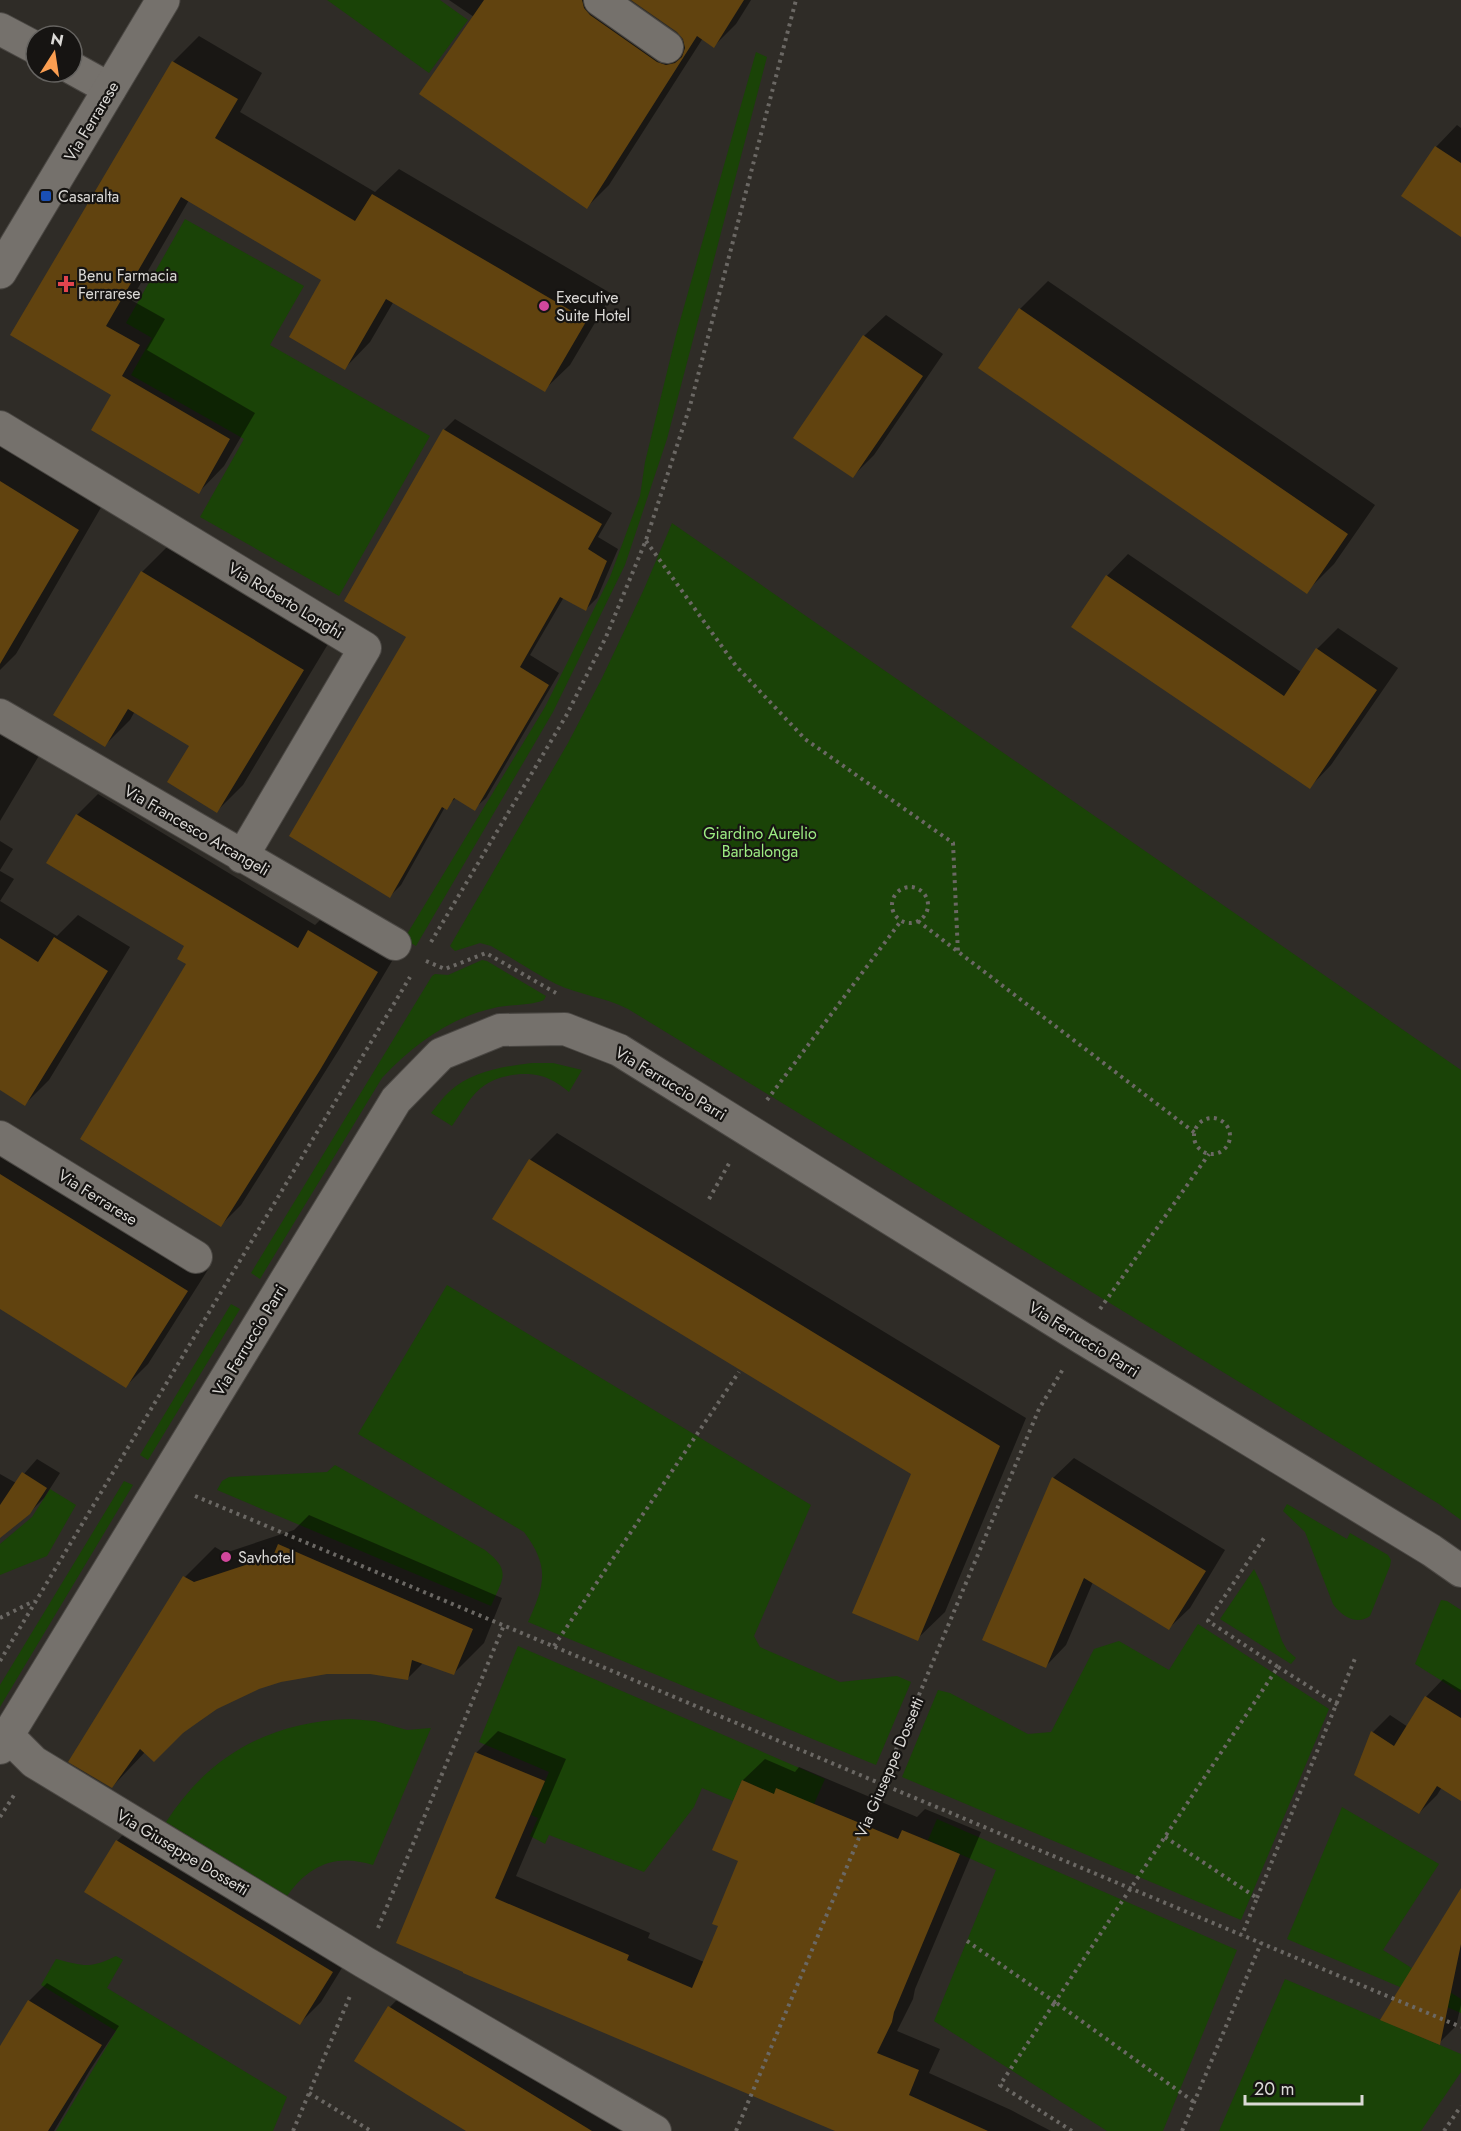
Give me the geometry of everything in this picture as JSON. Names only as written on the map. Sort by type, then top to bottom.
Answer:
[{"type":"main road","name":"Via Ferrarese","points":[[0,272],[163,0]]},
{"type":"street","points":[[600,0],[667,46]]},
{"type":"street","points":[[0,29],[24,42]]},
{"type":"street","points":[[84,75],[110,89]]},
{"type":"street","name":"Via Roberto Longhi","points":[[0,427],[365,648],[242,857]]},
{"type":"street","name":"Via Francesco Arcangeli","points":[[0,715],[395,944]]},
{"type":"street","name":"Via Ferruccio Parri","points":[[4,1742],[396,1100],[441,1054],[500,1030],[565,1029],[619,1050],[1461,1570]]},
{"type":"street","name":"Via Ferrarese","points":[[0,1137],[196,1257]]},
{"type":"street","name":"Via Giuseppe Dossetti","points":[[4,1742],[364,1962],[655,2131]]},
{"type":"path","points":[[427,949],[566,716],[606,637],[646,540],[690,406],[796,0]]},
{"type":"path","points":[[646,540],[736,666],[805,739],[953,843],[958,953]]},
{"type":"path","points":[[907,888],[920,890],[927,900],[926,912],[918,921],[906,923],[893,913],[892,902],[897,892],[907,888]]},
{"type":"path","points":[[765,1102],[901,921]]},
{"type":"path","points":[[918,921],[1195,1133]]},
{"type":"path","points":[[0,1661],[415,969]]},
{"type":"path","points":[[1210,1119],[1222,1121],[1230,1131],[1229,1143],[1220,1153],[1209,1154],[1199,1149],[1195,1133],[1200,1123],[1210,1119]]},
{"type":"path","points":[[709,1198],[734,1154]]},
{"type":"path","points":[[1101,1308],[1209,1154]]},
{"type":"path","points":[[554,1646],[739,1372]]},
{"type":"path","name":"Via Giuseppe Dossetti","points":[[736,2131],[1042,1403]]},
{"type":"path","points":[[196,1496],[1461,2026]]},
{"type":"path","points":[[1266,1535],[1209,1621],[1338,1705]]},
{"type":"path","points":[[0,1618],[35,1601]]},
{"type":"path","points":[[293,2131],[504,1625]]},
{"type":"path","points":[[1242,1935],[1338,1705],[1356,1656]]},
{"type":"path","points":[[1072,2131],[1000,2085],[1278,1666]]},
{"type":"path","points":[[1166,1837],[1257,1898]]},
{"type":"path","points":[[967,1941],[1194,2102]]},
{"type":"path","points":[[1182,2131],[1261,1943]]},
{"type":"path","points":[[309,2093],[371,2131]]},
{"type":"path","points":[[1444,2131],[1461,2106]]},
{"type":"green space","points":[[327,0],[440,0],[468,20],[429,73]]},
{"type":"green space","points":[[756,52],[767,57],[667,439],[625,565],[553,712],[416,946],[404,939],[545,707],[610,577],[640,496],[645,462],[676,335]]},
{"type":"green space","points":[[185,219],[304,286],[270,345],[430,436],[339,596],[200,517],[244,439],[131,375],[152,338],[126,323]]},
{"type":"green space","name":"Giardino Aurelio Barbalonga","points":[[672,523],[1461,1070],[1461,1520],[1439,1504],[628,1009],[556,984],[491,946],[480,943],[455,951],[450,946],[568,743],[602,678]]},
{"type":"green space","points":[[482,960],[546,996],[544,1000],[494,1008],[462,1019],[433,1034],[394,1066],[382,1078],[260,1279],[251,1273],[432,976],[435,974],[448,975]]},
{"type":"green space","points":[[532,1063],[553,1063],[582,1070],[569,1092],[542,1076],[516,1074],[491,1081],[475,1093],[452,1126],[431,1113],[450,1091],[468,1079],[500,1068]]},
{"type":"green space","points":[[447,1285],[811,1505],[754,1636],[760,1647],[840,1682],[897,1676],[911,1682],[876,1765],[528,1622],[538,1597],[542,1576],[538,1555],[524,1532],[358,1434]]},
{"type":"green space","points":[[231,1304],[240,1309],[148,1460],[140,1455]]},
{"type":"green space","points":[[335,1465],[494,1557],[503,1575],[491,1606],[217,1490],[222,1481],[229,1477],[327,1472]]},
{"type":"green space","points":[[124,1481],[133,1485],[0,1707],[0,1685]]},
{"type":"green space","points":[[50,1489],[76,1505],[47,1556],[0,1575],[0,1544],[32,1517]]},
{"type":"green space","points":[[1287,1504],[1347,1539],[1350,1533],[1388,1555],[1391,1560],[1390,1566],[1370,1616],[1355,1620],[1340,1612],[1333,1604],[1305,1532],[1283,1511]]},
{"type":"green space","points":[[1254,1569],[1263,1587],[1282,1641],[1287,1650],[1296,1658],[1291,1664],[1220,1619]]},
{"type":"green space","points":[[1441,1600],[1461,1610],[1461,1693],[1415,1664]]},
{"type":"green space","points":[[1198,1624],[1329,1709],[1241,1920],[902,1777],[938,1690],[950,1693],[1028,1734],[1051,1732],[1094,1649],[1119,1641],[1169,1670]]},
{"type":"green space","points":[[518,1646],[825,1779],[814,1804],[774,1794],[742,1780],[733,1801],[702,1788],[694,1807],[644,1872],[549,1835],[545,1844],[530,1836],[538,1818],[531,1815],[549,1772],[479,1742]]},
{"type":"green space","points":[[350,1719],[375,1721],[407,1730],[431,1728],[373,1865],[347,1860],[324,1864],[305,1876],[287,1896],[166,1822],[183,1798],[202,1778],[222,1760],[244,1746],[294,1727],[321,1721]]},
{"type":"green space","points":[[1342,1807],[1439,1864],[1383,1950],[1461,1999],[1461,2013],[1287,1939]]},
{"type":"green space","points":[[937,1819],[1237,1950],[1163,2131],[1107,2131],[934,2021],[996,1870],[928,1840]]},
{"type":"green space","points":[[116,1956],[123,1960],[107,1988],[287,2097],[273,2131],[56,2131],[116,2031],[41,1985],[56,1959],[93,1965]]},
{"type":"green space","points":[[1285,1979],[1461,2054],[1461,2072],[1421,2131],[1219,2131]]},
{"type":"building","points":[[484,0],[582,0],[584,8],[590,15],[657,62],[666,65],[675,63],[682,57],[685,48],[683,39],[677,32],[631,0],[744,0],[714,48],[697,36],[587,209],[419,94]]},
{"type":"building","points":[[172,61],[238,99],[215,138],[355,221],[372,194],[587,320],[545,392],[386,299],[345,370],[289,337],[321,280],[181,197],[106,326],[140,345],[122,376],[230,439],[199,494],[91,430],[111,395],[10,335]]},
{"type":"building","points":[[1435,146],[1461,163],[1461,237],[1401,196]]},
{"type":"building","points":[[1019,308],[1348,534],[1307,594],[978,368]]},
{"type":"building","points":[[863,335],[923,376],[853,478],[793,438]]},
{"type":"building","points":[[443,429],[602,524],[588,549],[607,561],[586,611],[560,597],[520,667],[549,685],[475,811],[454,798],[447,810],[442,807],[390,898],[289,836],[406,637],[344,601]]},
{"type":"building","points":[[0,481],[79,530],[0,664]]},
{"type":"building","points":[[141,571],[304,670],[217,813],[167,782],[189,746],[128,709],[105,747],[53,715]]},
{"type":"building","points":[[1106,575],[1284,696],[1316,648],[1377,690],[1310,789],[1071,627]]},
{"type":"building","points":[[76,814],[298,948],[308,930],[378,972],[320,1070],[221,1227],[80,1139],[186,964],[177,959],[184,946],[46,863]]},
{"type":"building","points":[[54,937],[108,971],[25,1106],[0,1090],[0,938],[38,962]]},
{"type":"building","points":[[529,1159],[1000,1446],[918,1641],[852,1613],[911,1474],[492,1219]]},
{"type":"building","points":[[0,1174],[188,1291],[126,1388],[0,1309]]},
{"type":"building","points":[[22,1472],[47,1488],[30,1514],[0,1538],[0,1505]]},
{"type":"building","points":[[1052,1477],[1206,1571],[1169,1630],[1084,1578],[1046,1668],[982,1640]]},
{"type":"building","points":[[278,1544],[473,1629],[454,1675],[412,1660],[408,1680],[370,1674],[327,1674],[281,1682],[259,1689],[217,1709],[183,1733],[154,1762],[140,1749],[112,1788],[68,1762],[183,1576],[194,1582],[273,1556]]},
{"type":"building","points":[[1425,1696],[1461,1718],[1461,1801],[1437,1786],[1419,1814],[1354,1775],[1371,1731],[1394,1746]]},
{"type":"building","points":[[475,1752],[545,1781],[495,1898],[629,1955],[627,1960],[692,1988],[718,1926],[712,1924],[738,1861],[712,1850],[742,1780],[774,1794],[776,1788],[898,1839],[902,1830],[960,1854],[894,2012],[892,2022],[877,2053],[919,2070],[909,2095],[988,2131],[835,2131],[396,1943]]},
{"type":"building","points":[[116,1840],[333,1972],[300,2025],[84,1892]]},
{"type":"building","points":[[1461,1888],[1461,1944],[1440,2045],[1380,2020]]},
{"type":"building","points":[[28,2000],[102,2045],[48,2131],[0,2131],[0,2046]]},
{"type":"building","points":[[388,2006],[592,2131],[466,2131],[354,2061]]},
{"type":"place","name":"Casaralta","points":[[46,196]]},
{"type":"place","name":"Benu Farmacia Ferrarese","points":[[66,284]]},
{"type":"place","name":"Executive Suite Hotel","points":[[544,306]]},
{"type":"place","name":"Savhotel","points":[[226,1557]]}]
